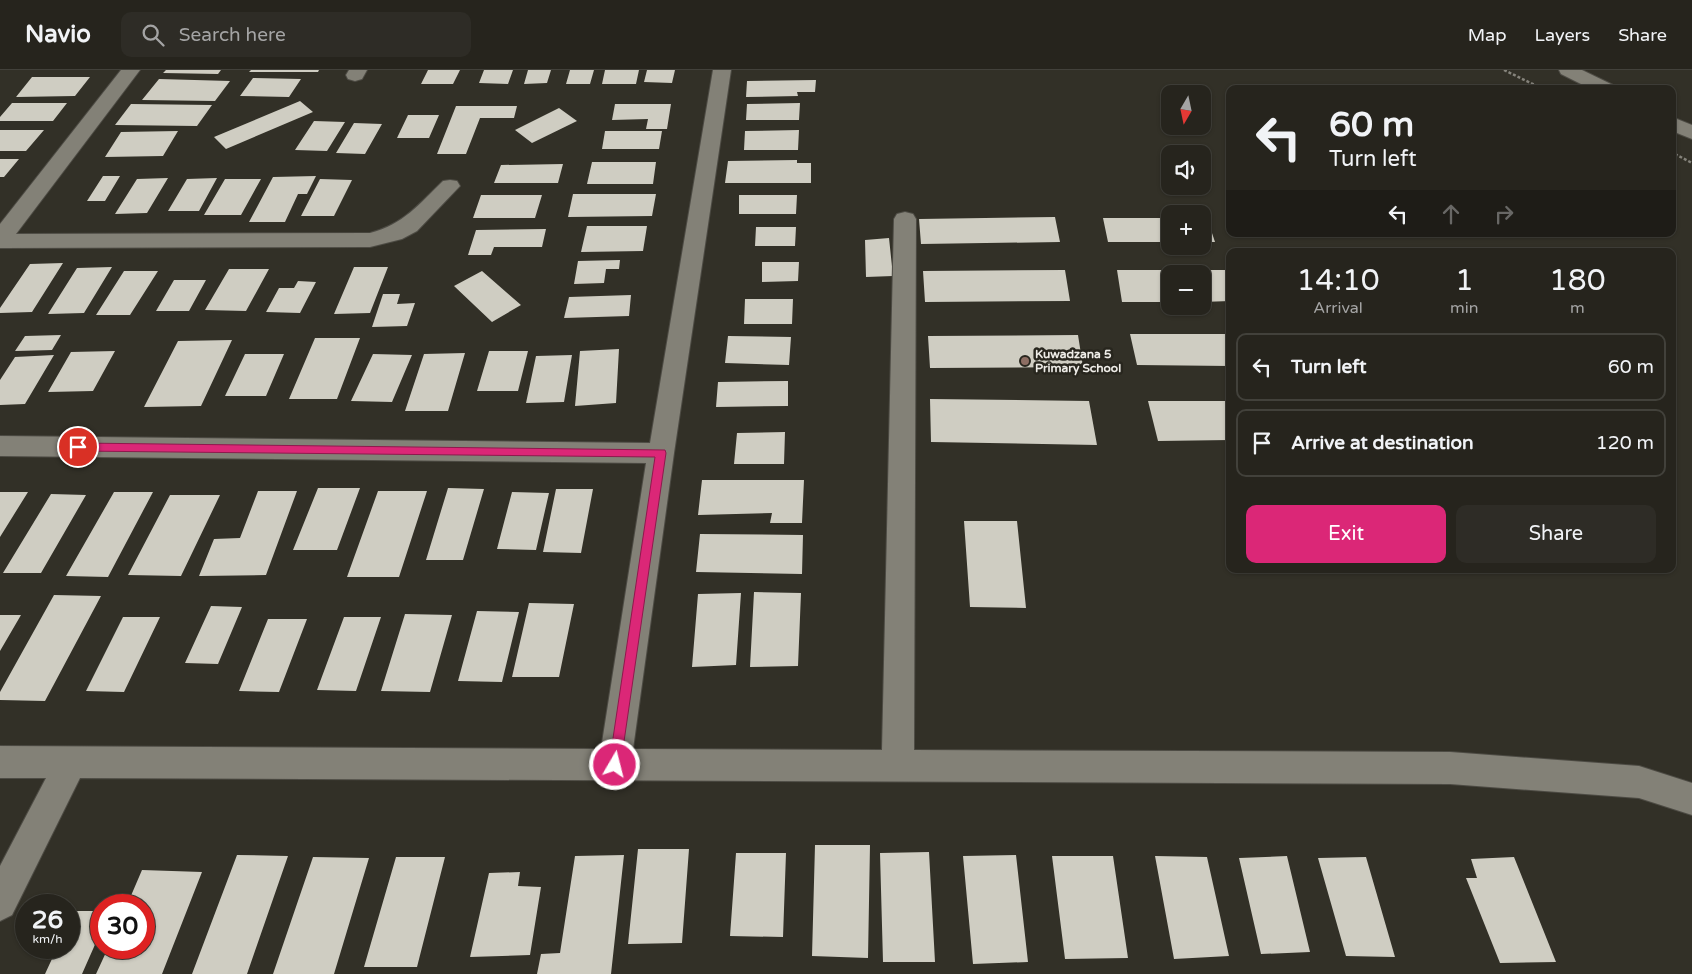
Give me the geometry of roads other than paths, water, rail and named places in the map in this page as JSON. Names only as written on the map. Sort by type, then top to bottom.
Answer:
[{"type":"street","points":[[0,240],[131,70]]},
{"type":"street","points":[[615,765],[661,453],[722,70]]},
{"type":"street","points":[[1568,70],[1598,85]]},
{"type":"street","points":[[1676,125],[1692,133]]},
{"type":"street","points":[[0,240],[370,240],[394,234],[409,226],[450,186]]},
{"type":"street","points":[[898,766],[905,219]]},
{"type":"street","points":[[0,446],[661,453]]},
{"type":"street","points":[[0,762],[1450,768],[1639,782],[1692,799]]},
{"type":"street","points":[[0,903],[71,762]]},
{"type":"place","name":"Kuwadzana 5 Primary School","points":[[1025,361]]}]
